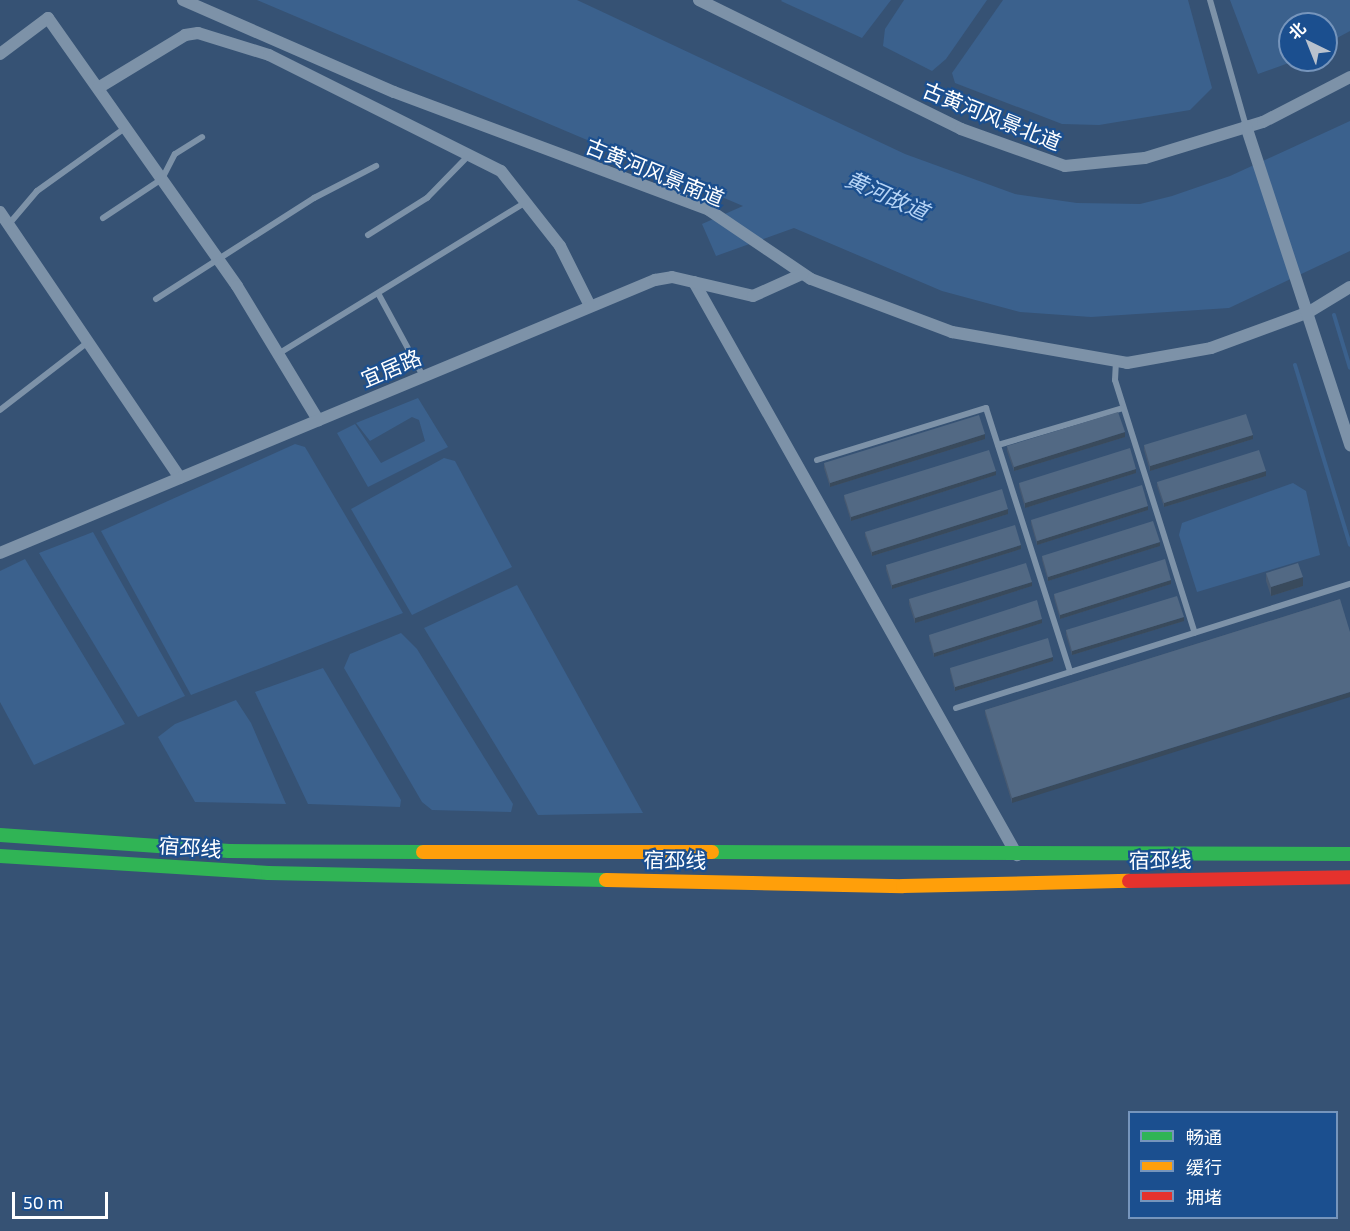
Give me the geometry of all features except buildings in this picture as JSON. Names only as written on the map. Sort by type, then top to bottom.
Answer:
[{"type":"main road","name":"宿邳线","points":[[0,835],[229,851],[1017,855],[1350,854]]},
{"type":"main road","name":"宿邳线","points":[[0,856],[268,873],[903,886],[1350,877]]},
{"type":"street","name":"古黄河风景南道","points":[[183,0],[394,92],[709,210],[802,274],[952,332],[1116,361],[1211,348],[1308,308],[1350,287]]},
{"type":"street","name":"古黄河风景北道","points":[[699,0],[961,129],[1065,166],[1145,158],[1246,126],[1350,77]]},
{"type":"street","points":[[0,54],[48,18],[218,259],[318,420]]},
{"type":"street","points":[[98,88],[185,35],[198,33],[268,55],[501,171],[560,246],[589,304]]},
{"type":"street","points":[[1246,126],[1308,308],[1350,445]]},
{"type":"street","points":[[0,213],[180,478]]},
{"type":"street","name":"宜居路","points":[[0,554],[589,304],[655,280],[694,282],[753,296],[802,274]]},
{"type":"street","points":[[694,282],[1017,855]]},
{"type":"lane","points":[[1210,0],[1246,126]]},
{"type":"lane","points":[[8,225],[37,191],[126,127]]},
{"type":"lane","points":[[103,218],[162,179],[175,154],[202,137]]},
{"type":"lane","points":[[368,235],[427,198],[469,155]]},
{"type":"lane","points":[[156,299],[218,259],[376,166]]},
{"type":"lane","points":[[277,354],[379,295],[526,202]]},
{"type":"lane","points":[[379,295],[423,376]]},
{"type":"lane","points":[[0,410],[88,342]]},
{"type":"lane","points":[[1116,361],[1123,408],[1195,633]]},
{"type":"lane","points":[[817,460],[986,408],[1070,672]]},
{"type":"lane","points":[[998,445],[1123,408]]},
{"type":"lane","points":[[956,708],[1350,584]]},
{"type":"water","name":"黄河故道","points":[[257,0],[577,0],[905,154],[1015,194],[1077,203],[1140,204],[1172,196],[1230,176],[1350,121],[1350,251],[1229,308],[1091,317],[1020,312],[942,291],[794,228],[716,256],[702,224],[743,206]]},
{"type":"water","points":[[782,0],[891,0],[862,38],[781,1]]},
{"type":"water","points":[[904,0],[987,0],[946,59],[932,71],[883,46],[885,29]]},
{"type":"water","points":[[1003,0],[1188,0],[1212,88],[1190,110],[1099,125],[1062,124],[955,83],[952,73]]},
{"type":"water","points":[[1230,0],[1350,0],[1350,31],[1338,38],[1338,12],[1278,12],[1278,67],[1258,74]]},
{"type":"water","points":[[418,398],[448,447],[368,487],[337,433],[355,424],[381,463],[425,441],[419,420],[412,417],[370,441],[356,423]]},
{"type":"water","points":[[295,444],[305,447],[403,613],[191,695],[101,531]]},
{"type":"water","points":[[444,458],[455,461],[512,567],[412,615],[351,509]]},
{"type":"water","points":[[1293,483],[1306,491],[1320,555],[1197,592],[1179,535],[1182,523]]},
{"type":"water","points":[[93,532],[185,696],[138,717],[39,553]]},
{"type":"water","points":[[25,559],[125,724],[34,765],[0,702],[0,571]]},
{"type":"water","points":[[517,585],[643,813],[538,815],[424,628]]},
{"type":"water","points":[[401,633],[417,649],[513,804],[511,812],[432,810],[422,802],[344,668],[350,654]]},
{"type":"water","points":[[323,668],[401,800],[400,807],[308,804],[255,692]]},
{"type":"water","points":[[236,700],[251,723],[286,804],[195,802],[158,737],[175,724]]},
{"type":"waterway","points":[[1334,315],[1350,368]]},
{"type":"waterway","points":[[1295,365],[1350,545]]},
{"type":"traffic: fast","points":[[0,835],[229,851],[423,852]]},
{"type":"traffic: fast","points":[[712,852],[1350,854]]},
{"type":"traffic: fast","points":[[0,856],[268,873],[606,880]]},
{"type":"traffic: slow","points":[[423,852],[712,852]]},
{"type":"traffic: slow","points":[[606,880],[903,886],[1129,881]]},
{"type":"traffic: jam","points":[[1129,881],[1350,877]]}]
